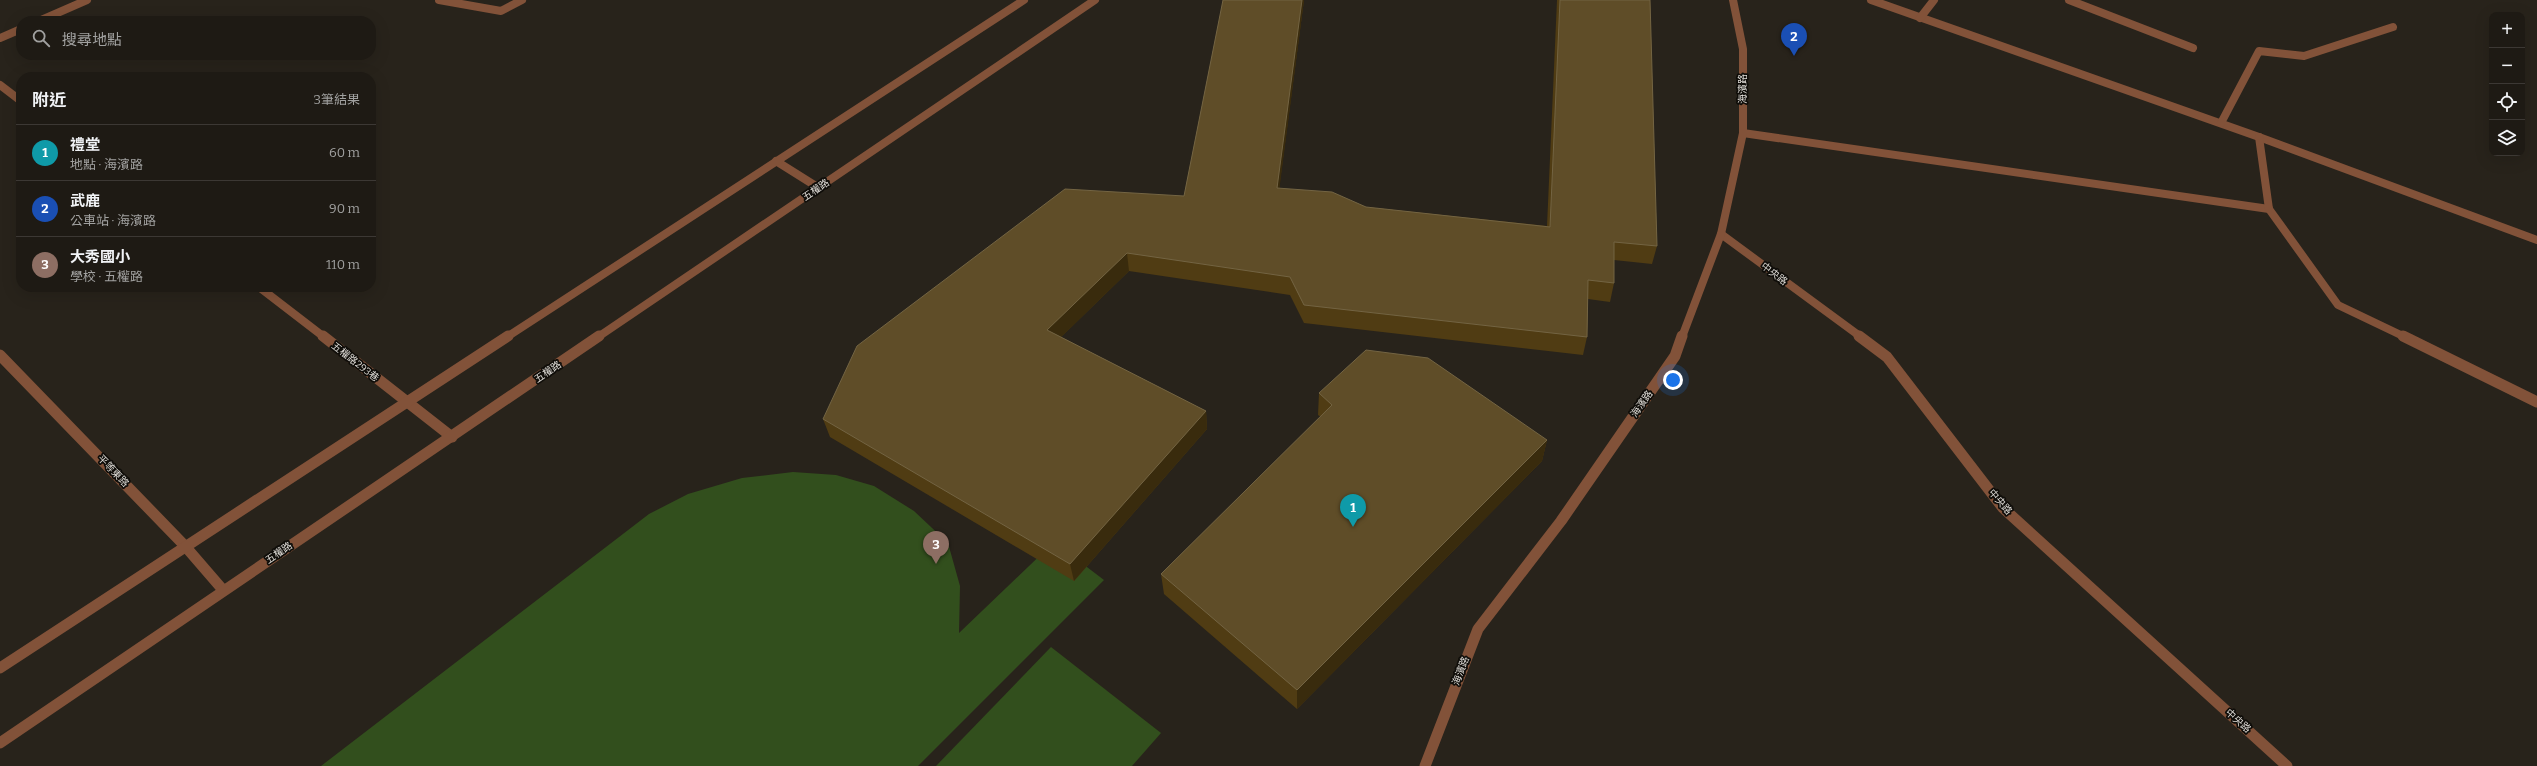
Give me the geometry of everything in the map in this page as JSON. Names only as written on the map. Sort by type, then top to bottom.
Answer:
[{"type":"street","points":[[50,16],[87,0]]},
{"type":"street","points":[[439,0],[501,11],[522,0]]},
{"type":"street","points":[[0,668],[1024,0]]},
{"type":"street","name":"五權路","points":[[0,743],[223,590],[452,437],[1095,0]]},
{"type":"street","name":"海濱路","points":[[1425,766],[1478,629],[1561,521],[1675,356],[1721,234],[1743,133],[1743,49],[1733,0]]},
{"type":"street","points":[[1871,0],[2222,123],[2537,240]]},
{"type":"street","points":[[1920,18],[1934,0]]},
{"type":"street","points":[[2069,0],[2193,48]]},
{"type":"street","points":[[2222,123],[2259,51],[2304,56],[2393,27]]},
{"type":"street","points":[[0,38],[16,31]]},
{"type":"street","points":[[0,85],[16,97]]},
{"type":"street","points":[[1743,133],[2269,209]]},
{"type":"street","points":[[2259,137],[2269,209],[2338,305],[2537,402]]},
{"type":"street","points":[[776,162],[819,188]]},
{"type":"street","name":"中央路","points":[[1721,234],[1887,357],[2003,508],[2287,766]]},
{"type":"street","name":"五權路293巷","points":[[265,292],[452,437]]},
{"type":"street","name":"平等東路","points":[[0,355],[185,546],[223,590]]},
{"type":"green space","points":[[793,472],[836,475],[874,486],[914,511],[948,543],[960,586],[959,633],[1054,542],[1104,580],[918,766],[321,766],[649,514],[688,494],[742,478]]},
{"type":"green space","points":[[1051,647],[1161,733],[1132,766],[936,766]]},
{"type":"building","points":[[1223,0],[1302,0],[1277,188],[1332,192],[1366,207],[1550,227],[1560,0],[1650,0],[1657,246],[1614,242],[1614,283],[1588,280],[1587,337],[1304,305],[1290,277],[1127,253],[1047,330],[1206,411],[1070,564],[823,419],[857,346],[1065,189],[1184,196]]},
{"type":"building","points":[[1366,350],[1428,358],[1547,440],[1297,690],[1161,574],[1332,405],[1319,393]]},
{"type":"place","name":"武鹿","points":[[1794,56]]},
{"type":"place","name":"禮堂","points":[[1353,527]]},
{"type":"place","name":"大秀國小","points":[[936,564]]}]
